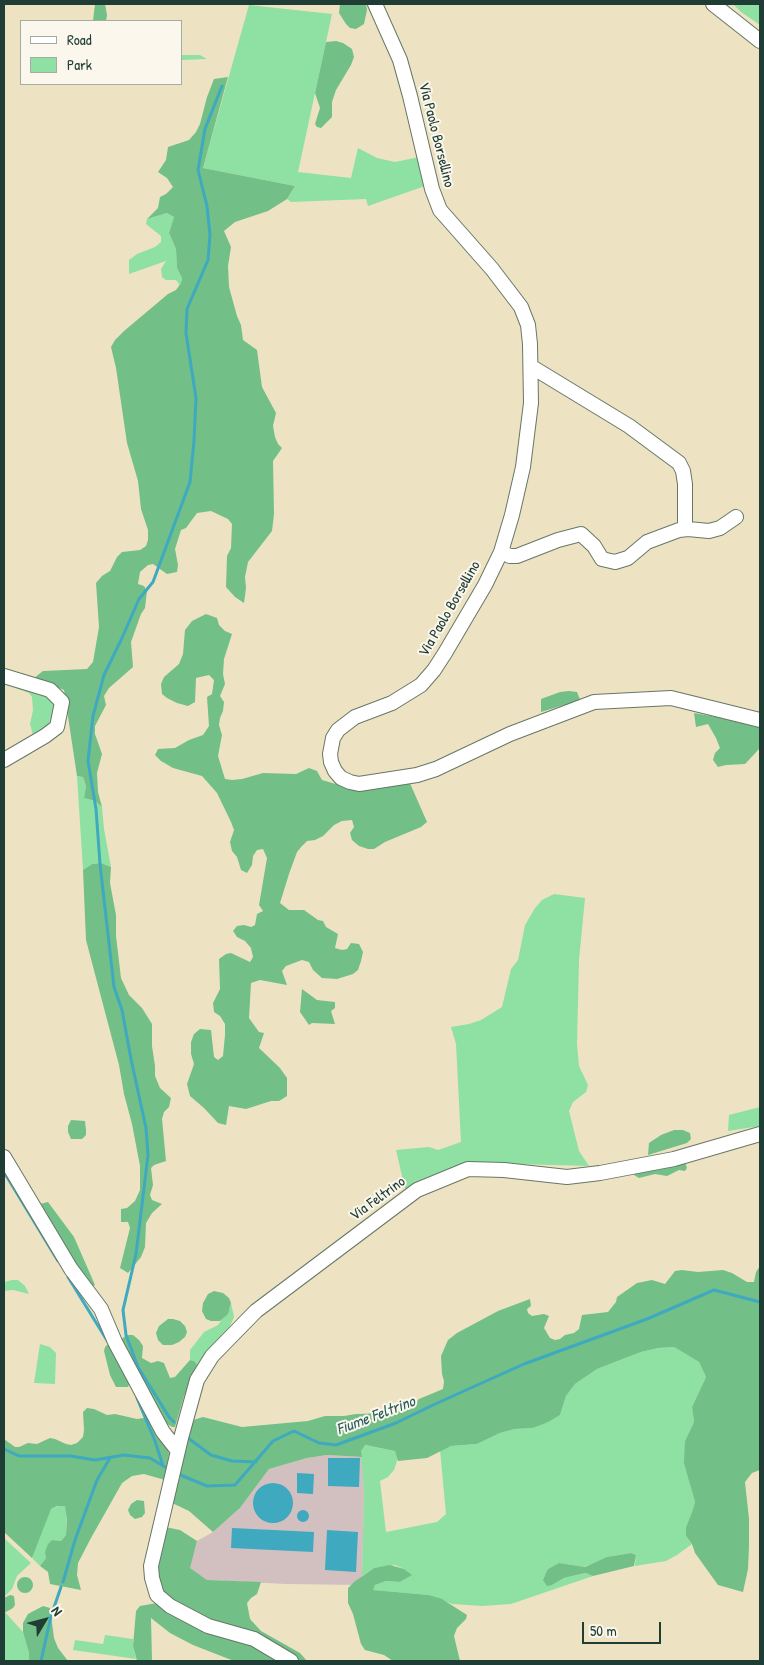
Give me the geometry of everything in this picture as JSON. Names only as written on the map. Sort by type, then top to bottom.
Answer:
[{"type":"street","name":"Via Paolo Borsellino","points":[[375,4],[400,60],[432,189],[440,210],[492,269],[522,307],[528,325],[532,367],[531,403],[522,467],[512,515],[501,552],[485,585],[445,653],[421,685],[392,703],[355,717],[338,730],[333,738],[330,754],[335,771],[341,778],[360,784],[416,775],[436,769],[503,737],[594,702],[671,698],[760,720]]},
{"type":"street","points":[[713,4],[760,41]]},
{"type":"street","points":[[532,367],[629,426],[679,463],[683,471],[685,484],[685,530]]},
{"type":"street","points":[[501,552],[510,556],[517,556],[558,540],[581,534],[594,546],[602,559],[616,562],[628,558],[647,542],[679,530],[709,531],[720,528],[736,517]]},
{"type":"street","points":[[4,676],[50,690],[62,702],[57,727],[4,760]]},
{"type":"street","name":"Via Feltrino","points":[[291,1661],[254,1639],[208,1626],[170,1606],[157,1595],[152,1578],[151,1566],[165,1504],[197,1380],[212,1356],[256,1311],[417,1190],[468,1169],[504,1170],[567,1177],[600,1173],[674,1159],[760,1134]]},
{"type":"street","points":[[4,1157],[71,1268],[101,1309],[115,1342],[163,1432],[178,1451]]},
{"type":"shaded area","points":[[327,1455],[362,1457],[364,1494],[362,1585],[207,1580],[189,1568],[197,1541],[213,1532],[240,1508],[269,1469],[307,1458]]},
{"type":"green space","points":[[95,4],[105,4],[106,20],[93,20]]},
{"type":"green space","points":[[340,4],[366,4],[367,10],[364,24],[356,29],[350,28],[339,13]]},
{"type":"green space","points":[[733,4],[760,4],[760,25],[741,12]]},
{"type":"green space","points":[[249,5],[332,14],[298,172],[351,178],[358,148],[377,158],[395,162],[419,157],[425,186],[368,206],[366,199],[291,202],[287,199],[295,186],[203,168]]},
{"type":"green space","points":[[336,41],[352,49],[354,57],[336,90],[332,102],[332,117],[321,128],[315,124],[320,108],[315,93],[326,42]]},
{"type":"green space","points":[[182,55],[200,55],[207,59],[182,60]]},
{"type":"green space","points":[[228,77],[203,168],[295,186],[287,199],[268,211],[235,222],[224,231],[231,247],[228,266],[229,287],[241,325],[243,340],[257,350],[262,387],[276,413],[273,426],[275,437],[282,448],[273,461],[274,514],[272,531],[248,562],[245,577],[244,603],[226,587],[227,556],[231,548],[232,524],[228,519],[211,511],[197,513],[186,528],[181,530],[175,549],[178,565],[177,572],[167,574],[153,564],[148,565],[140,572],[138,584],[144,586],[147,591],[145,608],[131,642],[133,667],[109,688],[104,696],[106,705],[95,726],[95,734],[102,754],[97,773],[98,792],[102,807],[95,801],[84,798],[86,786],[83,777],[77,776],[64,690],[34,678],[43,671],[87,669],[93,662],[99,627],[96,583],[110,571],[117,557],[122,552],[140,550],[146,546],[148,540],[148,530],[141,509],[138,481],[127,443],[111,347],[124,331],[168,294],[176,290],[181,283],[182,278],[177,268],[176,249],[169,233],[174,217],[167,213],[147,219],[158,208],[160,197],[173,187],[167,178],[158,172],[166,160],[168,147],[189,140],[196,132],[214,79]]},
{"type":"green space","points":[[167,213],[174,217],[169,233],[176,249],[177,268],[182,278],[181,283],[178,286],[179,284],[176,280],[166,280],[162,277],[161,269],[166,261],[129,274],[129,260],[161,242],[161,236],[146,224],[147,219]]},
{"type":"green space","points":[[206,614],[217,618],[219,625],[225,631],[232,634],[224,659],[223,674],[225,684],[220,696],[224,702],[219,725],[222,735],[218,756],[225,779],[242,779],[263,773],[296,774],[309,768],[317,771],[322,780],[346,787],[409,781],[427,822],[421,827],[385,842],[374,849],[368,849],[359,846],[352,840],[350,833],[354,827],[352,820],[342,821],[334,825],[323,836],[307,841],[297,852],[280,903],[289,910],[304,910],[318,920],[323,921],[326,927],[338,934],[335,948],[342,950],[347,949],[351,943],[359,944],[363,952],[361,961],[358,970],[353,974],[337,979],[322,978],[313,970],[309,962],[302,960],[286,966],[282,971],[287,985],[260,980],[251,983],[249,1018],[259,1032],[264,1033],[259,1048],[280,1068],[287,1078],[287,1096],[279,1101],[271,1101],[246,1109],[229,1106],[226,1125],[218,1123],[190,1096],[187,1084],[194,1064],[191,1054],[191,1042],[194,1034],[200,1029],[211,1030],[214,1057],[218,1060],[223,1056],[225,1024],[220,1016],[214,1012],[213,1003],[220,989],[219,959],[231,953],[250,962],[253,957],[251,948],[245,941],[237,937],[233,931],[237,926],[251,927],[255,925],[257,914],[263,911],[259,905],[267,858],[263,849],[257,850],[247,873],[241,870],[230,842],[234,830],[217,793],[202,776],[173,768],[155,755],[158,749],[175,748],[203,735],[209,726],[207,697],[212,694],[214,680],[209,675],[196,678],[195,702],[188,706],[177,703],[162,694],[161,684],[164,677],[179,664],[183,654],[185,630],[192,621]]},
{"type":"green space","points":[[4,679],[37,690],[54,703],[56,708],[54,715],[48,725],[36,736],[33,735],[30,724],[33,710],[32,697],[29,693],[4,684]]},
{"type":"green space","points":[[560,692],[577,692],[581,702],[541,712],[541,699]]},
{"type":"green space","points":[[694,713],[760,725],[760,748],[745,764],[718,767],[713,760],[715,753],[720,748],[716,738],[708,724],[696,727]]},
{"type":"green space","points":[[77,776],[83,777],[86,786],[84,798],[95,801],[102,807],[111,867],[101,863],[92,864],[83,870]]},
{"type":"green space","points":[[101,863],[111,867],[110,883],[116,915],[116,936],[121,978],[129,995],[142,1008],[152,1024],[155,1076],[160,1088],[171,1098],[169,1107],[164,1112],[162,1119],[166,1161],[151,1168],[153,1185],[150,1195],[152,1200],[162,1204],[152,1213],[146,1223],[145,1247],[141,1257],[128,1273],[120,1268],[130,1228],[128,1222],[121,1222],[121,1209],[127,1208],[135,1201],[140,1190],[140,1166],[119,1065],[86,940],[83,870],[92,864]]},
{"type":"green space","points":[[554,894],[585,898],[579,960],[577,1044],[579,1066],[588,1085],[586,1092],[573,1102],[569,1111],[579,1151],[589,1166],[481,1163],[406,1193],[396,1150],[429,1147],[438,1150],[461,1142],[456,1044],[451,1027],[481,1020],[502,1007],[511,969],[518,960],[525,925],[542,900]]},
{"type":"green space","points":[[302,989],[317,1000],[335,1002],[335,1008],[331,1011],[335,1024],[312,1023],[309,1025],[300,1012]]},
{"type":"green space","points":[[760,1107],[760,1126],[728,1131],[729,1115]]},
{"type":"green space","points":[[71,1120],[85,1121],[86,1135],[82,1139],[71,1139],[68,1126]]},
{"type":"green space","points":[[674,1130],[683,1130],[690,1133],[691,1139],[687,1143],[648,1155],[649,1143],[661,1135]]},
{"type":"green space","points":[[685,1162],[687,1168],[685,1171],[679,1170],[667,1176],[655,1174],[639,1178],[633,1172]]},
{"type":"green space","points":[[48,1202],[74,1237],[95,1285],[91,1287],[36,1205]]},
{"type":"green space","points":[[760,1266],[760,1470],[752,1473],[745,1482],[749,1519],[749,1547],[748,1569],[743,1592],[718,1585],[695,1553],[692,1544],[686,1536],[686,1527],[695,1502],[684,1463],[685,1441],[694,1422],[692,1407],[706,1377],[699,1362],[674,1347],[641,1352],[597,1369],[575,1384],[566,1396],[560,1415],[533,1428],[515,1429],[500,1433],[477,1444],[451,1446],[427,1458],[398,1461],[395,1451],[365,1445],[361,1451],[362,1457],[327,1455],[307,1458],[269,1469],[240,1508],[213,1532],[189,1511],[170,1502],[190,1421],[203,1417],[242,1427],[308,1421],[325,1416],[388,1413],[409,1409],[419,1399],[443,1389],[441,1356],[448,1340],[457,1333],[498,1311],[530,1299],[531,1306],[527,1309],[528,1313],[532,1316],[544,1314],[549,1316],[544,1328],[550,1338],[555,1340],[574,1333],[579,1329],[582,1315],[608,1312],[616,1302],[617,1297],[637,1283],[652,1280],[665,1284],[675,1271],[682,1270],[698,1272],[723,1270],[747,1282],[754,1282],[756,1272]]},
{"type":"green space","points":[[18,1280],[25,1286],[29,1294],[13,1290],[4,1291],[4,1282]]},
{"type":"green space","points":[[214,1291],[223,1293],[229,1298],[231,1303],[228,1314],[220,1321],[206,1319],[202,1311],[203,1303],[208,1294]]},
{"type":"green space","points":[[231,1303],[234,1317],[230,1326],[213,1344],[198,1366],[194,1361],[190,1360],[190,1350],[204,1332],[218,1325],[230,1308]]},
{"type":"green space","points":[[168,1319],[180,1321],[185,1326],[187,1332],[185,1337],[179,1342],[172,1345],[163,1345],[158,1340],[156,1333],[159,1326]]},
{"type":"green space","points":[[126,1335],[133,1335],[139,1340],[143,1346],[142,1358],[151,1363],[158,1361],[164,1363],[170,1378],[175,1377],[190,1360],[194,1361],[198,1366],[184,1396],[175,1427],[166,1423],[122,1344],[122,1339]]},
{"type":"green space","points":[[111,1341],[130,1382],[128,1387],[116,1387],[110,1375],[104,1351]]},
{"type":"green space","points":[[40,1344],[50,1347],[56,1353],[55,1384],[34,1383]]},
{"type":"green space","points":[[674,1347],[699,1362],[706,1377],[692,1407],[694,1422],[685,1441],[690,1484],[695,1502],[686,1527],[686,1536],[692,1544],[666,1561],[635,1566],[636,1555],[631,1553],[612,1556],[584,1567],[559,1563],[548,1569],[552,1585],[572,1576],[587,1573],[593,1576],[511,1604],[482,1606],[452,1604],[429,1595],[372,1590],[375,1585],[386,1581],[400,1582],[411,1575],[395,1565],[374,1568],[362,1576],[364,1494],[361,1451],[364,1445],[395,1451],[398,1458],[394,1470],[388,1477],[380,1481],[386,1532],[437,1522],[446,1514],[440,1450],[451,1446],[477,1444],[500,1433],[515,1429],[533,1428],[560,1415],[566,1396],[575,1384],[597,1369],[641,1352]]},
{"type":"green space","points":[[87,1408],[107,1415],[115,1414],[137,1419],[150,1417],[167,1445],[169,1454],[165,1480],[144,1474],[132,1476],[122,1483],[78,1563],[77,1575],[81,1590],[50,1584],[48,1572],[40,1566],[46,1558],[45,1552],[48,1544],[52,1540],[61,1541],[66,1535],[67,1518],[65,1506],[57,1506],[51,1509],[32,1558],[4,1532],[4,1439],[15,1447],[28,1443],[37,1444],[50,1438],[71,1445],[77,1443],[83,1437],[83,1412]]},
{"type":"green space","points":[[137,1500],[144,1501],[145,1513],[142,1517],[135,1519],[128,1510],[131,1504]]},
{"type":"green space","points":[[61,1505],[65,1506],[67,1513],[66,1535],[61,1541],[52,1540],[46,1558],[40,1566],[32,1558],[47,1516],[51,1509]]},
{"type":"green space","points":[[165,1527],[180,1530],[197,1541],[190,1568],[207,1580],[261,1582],[257,1594],[247,1603],[250,1619],[261,1631],[300,1653],[307,1661],[294,1661],[176,1607],[163,1594],[157,1569]]},
{"type":"green space","points":[[4,1538],[31,1563],[17,1576],[12,1589],[4,1597]]},
{"type":"green space","points":[[631,1553],[636,1555],[634,1566],[593,1576],[586,1573],[572,1576],[547,1586],[543,1580],[548,1569],[559,1563],[585,1567],[607,1557]]},
{"type":"green space","points":[[390,1565],[404,1569],[412,1575],[400,1582],[386,1581],[375,1585],[373,1590],[429,1595],[442,1599],[467,1615],[466,1619],[457,1628],[454,1636],[460,1661],[393,1661],[384,1655],[365,1650],[361,1644],[348,1603],[348,1588],[374,1568]]},
{"type":"green space","points":[[22,1577],[28,1577],[33,1582],[31,1591],[22,1593],[17,1588],[17,1582]]},
{"type":"green space","points":[[10,1595],[14,1596],[15,1605],[6,1612],[4,1611],[4,1598]]},
{"type":"green space","points":[[157,1603],[257,1647],[282,1661],[234,1661],[193,1645],[170,1633],[151,1618],[152,1661],[137,1661],[133,1646],[136,1611],[140,1606]]},
{"type":"green space","points":[[43,1606],[50,1608],[54,1638],[58,1648],[68,1661],[29,1661],[23,1623],[28,1614]]},
{"type":"green space","points":[[4,1611],[23,1632],[29,1653],[29,1661],[4,1661]]},
{"type":"green space","points":[[105,1635],[133,1639],[136,1659],[73,1650],[75,1640],[103,1644]]},
{"type":"water","points":[[328,1458],[360,1458],[359,1487],[328,1486]]},
{"type":"water","points":[[297,1473],[314,1474],[313,1494],[297,1493]]},
{"type":"water","points":[[269,1483],[277,1483],[284,1486],[290,1492],[293,1503],[290,1514],[284,1520],[277,1523],[269,1523],[262,1520],[256,1514],[253,1507],[253,1499],[256,1492],[262,1486]]},
{"type":"water","points":[[303,1510],[309,1516],[303,1522],[297,1516]]},
{"type":"water","points":[[232,1528],[314,1532],[313,1552],[231,1548]]},
{"type":"water","points":[[327,1530],[358,1532],[356,1572],[325,1570]]},
{"type":"waterway","points":[[174,1422],[138,1367],[126,1335],[123,1310],[136,1254],[148,1155],[146,1128],[122,1010],[114,987],[100,864],[96,809],[88,761],[93,716],[104,675],[139,599],[153,582],[190,482],[196,398],[186,333],[187,309],[208,260],[210,235],[207,206],[198,170],[205,129],[222,86]]},
{"type":"waterway","points":[[4,1172],[58,1261]]},
{"type":"waterway","points":[[68,1277],[108,1342]]},
{"type":"waterway","name":"Fiume Feltrino","points":[[178,1474],[207,1486],[235,1485],[273,1441],[294,1431],[319,1443],[336,1445],[396,1423],[524,1364],[647,1319],[714,1290],[760,1302]]},
{"type":"waterway","points":[[137,1398],[163,1466]]},
{"type":"waterway","points":[[188,1438],[211,1455],[232,1461],[256,1462]]},
{"type":"waterway","points":[[4,1449],[19,1456],[71,1456],[95,1460],[124,1455],[150,1458],[170,1470]]},
{"type":"waterway","name":"Fiume Feltrino","points":[[63,1582],[75,1540],[97,1480],[110,1458]]},
{"type":"waterway","name":"Fiume Feltrino","points":[[41,1661],[51,1616],[61,1587]]}]
